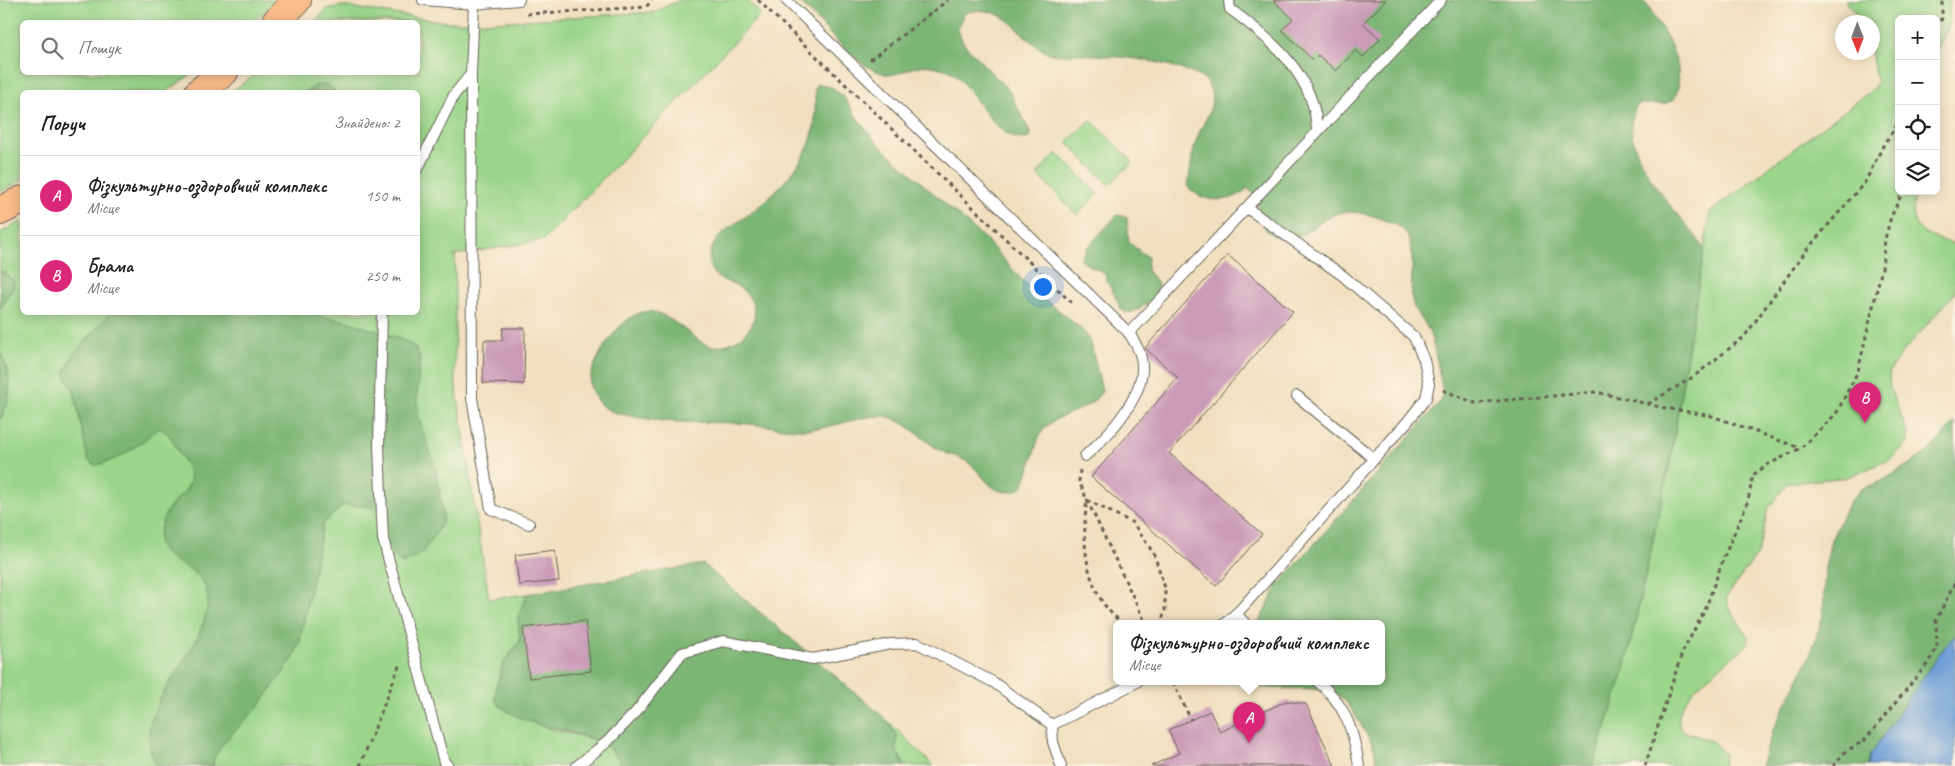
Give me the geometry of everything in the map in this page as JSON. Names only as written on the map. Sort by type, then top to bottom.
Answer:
[{"type":"main road","points":[[278,20],[297,0]]},
{"type":"main road","points":[[201,90],[220,75]]},
{"type":"main road","points":[[0,211],[20,201]]},
{"type":"lane","points":[[423,0],[474,4],[519,0]]},
{"type":"lane","points":[[786,0],[1129,333],[1141,355],[1140,374],[1134,399],[1106,438],[1085,456]]},
{"type":"lane","points":[[1229,0],[1230,9],[1267,36],[1302,75],[1317,116],[1317,132]]},
{"type":"lane","points":[[1129,333],[1441,0]]},
{"type":"lane","points":[[474,4],[471,74],[472,398],[491,509],[529,524]]},
{"type":"lane","points":[[420,164],[454,95],[471,74]]},
{"type":"lane","points":[[1229,620],[1426,398],[1429,384],[1424,360],[1414,337],[1342,275],[1247,208]]},
{"type":"lane","points":[[382,315],[379,446],[383,539],[444,762],[448,766]]},
{"type":"lane","points":[[1297,396],[1373,458]]},
{"type":"lane","points":[[1236,614],[1242,620]]},
{"type":"lane","points":[[577,766],[607,742],[636,712],[682,654],[723,641],[813,659],[890,644],[917,643],[993,682],[1052,724]]},
{"type":"lane","points":[[1052,724],[1131,685]]},
{"type":"lane","points":[[1322,685],[1332,693],[1346,715],[1356,741],[1359,766]]},
{"type":"lane","points":[[1052,724],[1053,742],[1061,766]]},
{"type":"path","points":[[522,15],[646,7],[652,0]]},
{"type":"path","points":[[758,0],[1080,310]]},
{"type":"path","points":[[858,70],[948,0]]},
{"type":"path","points":[[1940,21],[1942,18],[1942,0]]},
{"type":"path","points":[[1648,405],[1693,377],[1744,337],[1805,252],[1865,182],[1884,144],[1895,128]]},
{"type":"path","points":[[1645,766],[1682,653],[1705,610],[1724,557],[1748,501],[1753,475],[1767,465],[1801,448],[1836,414],[1858,371],[1882,268],[1885,239],[1891,217],[1901,195]]},
{"type":"path","points":[[1429,384],[1475,403],[1597,392],[1648,405],[1712,416],[1801,448]]},
{"type":"path","points":[[1085,456],[1080,466],[1079,481],[1144,620]]},
{"type":"path","points":[[1087,500],[1084,529],[1089,572],[1104,604],[1120,620]]},
{"type":"path","points":[[1087,500],[1133,523],[1154,554],[1165,588],[1165,613],[1161,620]]},
{"type":"path","points":[[1833,766],[1845,752],[1866,740],[1928,663],[1937,648],[1936,620],[1955,583]]},
{"type":"path","points":[[360,766],[410,638]]},
{"type":"path","points":[[1174,685],[1191,720]]},
{"type":"green space","points":[[0,0],[277,0],[256,20],[20,20],[20,75],[190,75],[169,90],[20,90],[20,181],[0,192]]},
{"type":"green space","points":[[680,0],[747,0],[761,14],[544,240],[455,255],[455,378],[489,599],[527,594],[518,617],[520,641],[503,664],[496,688],[495,701],[529,720],[550,729],[582,736],[601,743],[609,748],[622,766],[0,766],[0,419],[9,381],[0,353],[0,309],[6,273],[0,271],[0,233],[20,222],[20,315],[420,315],[420,90],[233,90],[255,75],[420,75],[420,20],[317,20],[327,9],[342,6],[446,22],[494,22],[654,12]]},
{"type":"green space","points":[[797,0],[1641,0],[1646,4],[1667,37],[1672,49],[1676,62],[1678,87],[1674,100],[1663,104],[1638,104],[1632,116],[1634,145],[1640,160],[1657,188],[1694,234],[1704,250],[1670,462],[1625,668],[1593,766],[1375,766],[1374,750],[1370,741],[1351,709],[1341,697],[1328,691],[1316,689],[1254,685],[1385,685],[1385,620],[1260,620],[1278,585],[1442,400],[1443,393],[1430,333],[1415,311],[1413,304],[1410,242],[1404,231],[1393,224],[1373,216],[1347,212],[1326,218],[1302,235],[1286,239],[1277,237],[1266,230],[1254,195],[1245,187],[1246,190],[1239,195],[1216,200],[1208,199],[1194,192],[1188,187],[1192,155],[1198,136],[1209,113],[1212,97],[1206,80],[1192,73],[1145,60],[1080,54],[1050,54],[1001,16],[979,11],[965,13],[959,24],[958,31],[964,44],[1009,91],[1030,132],[1029,138],[1018,139],[998,127],[964,84],[949,70],[922,66],[891,75],[873,69],[849,53]]},
{"type":"green space","points":[[1845,0],[1949,0],[1949,25],[1940,44],[1940,15],[1895,15],[1895,195],[1916,195],[1913,210],[1919,228],[1929,236],[1949,242],[1955,246],[1955,293],[1900,355],[1889,373],[1890,389],[1908,433],[1908,443],[1889,460],[1848,477],[1788,483],[1769,507],[1757,555],[1726,597],[1729,608],[1749,639],[1747,645],[1701,684],[1689,696],[1681,708],[1679,720],[1683,731],[1713,742],[1725,755],[1723,766],[1593,766],[1625,668],[1670,462],[1710,212],[1872,90],[1877,83],[1872,60],[1880,60],[1880,15],[1857,15]]},
{"type":"green space","points":[[821,84],[833,88],[844,97],[859,121],[878,144],[986,240],[1022,280],[1080,328],[1090,339],[1102,391],[1089,404],[1048,425],[1039,438],[1028,474],[1020,488],[1016,491],[999,491],[966,461],[941,451],[912,429],[888,417],[871,417],[811,429],[792,429],[736,423],[644,419],[611,411],[601,405],[593,394],[590,381],[597,359],[622,324],[633,316],[643,312],[654,312],[662,315],[711,347],[731,343],[748,330],[754,317],[753,304],[750,298],[740,288],[716,276],[711,268],[709,258],[715,242],[723,233],[748,215],[778,189],[804,156],[813,132],[816,85]]},
{"type":"green space","points":[[317,85],[327,85],[333,90],[308,90]]},
{"type":"green space","points":[[1091,120],[1133,162],[1109,185],[1067,142]]},
{"type":"green space","points":[[1057,153],[1098,194],[1077,215],[1037,174]]},
{"type":"green space","points":[[1117,215],[1127,217],[1129,243],[1148,257],[1147,270],[1158,284],[1152,299],[1143,307],[1127,313],[1120,309],[1105,274],[1083,262],[1081,258],[1087,248]]},
{"type":"green space","points":[[0,271],[13,280],[14,286],[0,309]]},
{"type":"green space","points":[[108,315],[312,315],[347,321],[401,339],[415,347],[420,358],[417,398],[419,419],[436,470],[443,516],[442,524],[422,553],[402,564],[393,555],[374,507],[343,505],[323,524],[300,641],[294,657],[259,706],[224,742],[214,758],[213,766],[158,766],[150,749],[149,732],[153,715],[160,698],[198,636],[207,610],[207,592],[201,579],[168,556],[161,548],[159,536],[165,515],[187,487],[190,474],[171,438],[167,433],[158,428],[136,446],[112,460],[94,465],[88,460],[74,391],[66,377],[65,371],[74,354]]},
{"type":"green space","points":[[0,353],[9,377],[9,395],[0,419]]},
{"type":"green space","points":[[1955,422],[1955,635],[1937,657],[1870,755],[1868,766],[1761,766],[1773,730],[1810,656],[1823,615],[1825,568],[1831,540],[1848,504],[1861,489],[1882,481],[1927,453]]},
{"type":"green space","points":[[703,564],[886,719],[897,736],[896,750],[905,766],[622,766],[613,752],[599,742],[527,721],[510,713],[495,701],[496,688],[503,664],[520,641],[518,617],[527,594]]},
{"type":"green space","points":[[886,719],[934,766],[905,766],[896,750],[897,736]]},
{"type":"water","points":[[1955,635],[1955,766],[1868,766],[1870,755],[1937,657]]},
{"type":"building","points":[[1273,0],[1386,0],[1363,23],[1380,39],[1363,57],[1356,50],[1336,71],[1318,55],[1313,60],[1282,30],[1293,19]]},
{"type":"building","points":[[1228,255],[1293,312],[1169,453],[1262,534],[1216,586],[1091,477],[1178,378],[1145,348]]},
{"type":"building","points":[[503,328],[525,328],[524,384],[483,383],[484,340],[502,340]]},
{"type":"building","points":[[555,550],[559,581],[519,585],[515,555]]},
{"type":"building","points":[[585,621],[591,671],[529,678],[523,628]]},
{"type":"building","points":[[1286,701],[1306,704],[1335,766],[1151,766],[1179,753],[1168,730],[1210,711],[1220,732]]},
{"type":"place","name":"Брама","points":[[1865,423]]},
{"type":"place","name":"Фізкультурно-оздоровчий комплекс","points":[[1249,743]]}]
